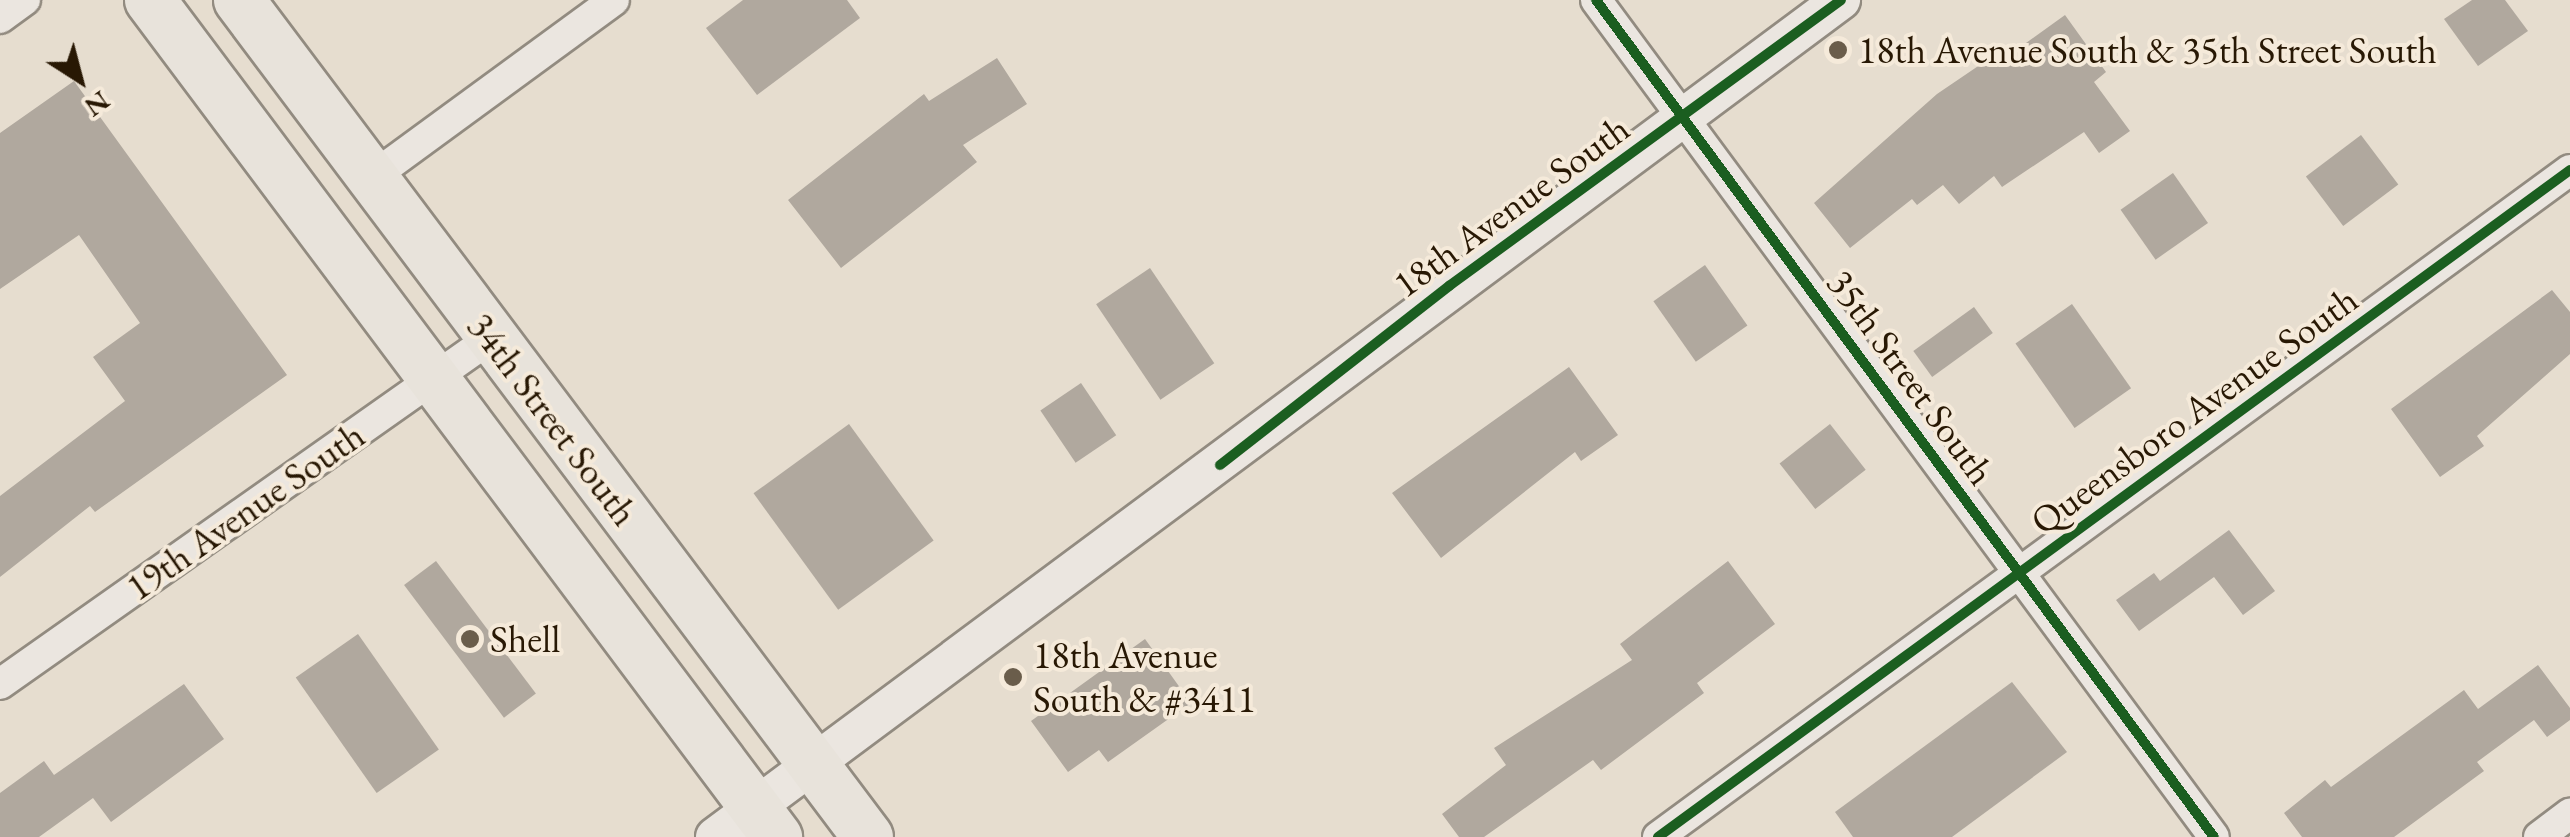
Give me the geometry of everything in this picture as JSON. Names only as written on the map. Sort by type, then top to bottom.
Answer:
[{"type":"highway","name":"34th Street South","points":[[150,0],[766,822]]},
{"type":"highway","name":"34th Street South","points":[[239,0],[868,837]]},
{"type":"street","points":[[0,18],[25,0]]},
{"type":"street","points":[[371,178],[614,0]]},
{"type":"street","name":"35th Street South","points":[[1596,0],[2214,837]]},
{"type":"street","name":"18th Avenue South","points":[[716,837],[766,822],[814,766],[1841,0]]},
{"type":"street","name":"Queensboro Avenue South","points":[[1658,837],[2570,170]]},
{"type":"street","name":"19th Avenue South","points":[[0,684],[492,338]]},
{"type":"street","points":[[2539,837],[2570,814]]},
{"type":"building","points":[[743,0],[847,0],[860,18],[757,95],[706,28]]},
{"type":"building","points":[[2472,0],[2505,0],[2528,31],[2478,66],[2444,19]]},
{"type":"building","points":[[2065,15],[2106,72],[2094,82],[2130,131],[2099,153],[2084,132],[2002,187],[1994,176],[1959,204],[1943,185],[1917,205],[1912,199],[1850,248],[1814,203],[1937,94],[1993,56],[1998,63]]},
{"type":"building","points":[[997,58],[1027,104],[963,145],[977,162],[841,268],[788,200],[924,94],[929,101]]},
{"type":"building","points":[[74,81],[287,375],[95,512],[90,506],[0,577],[0,496],[125,401],[93,357],[140,323],[79,235],[0,289],[0,133]]},
{"type":"building","points":[[2361,135],[2398,185],[2343,226],[2306,177]]},
{"type":"building","points":[[2173,173],[2208,223],[2156,260],[2121,210]]},
{"type":"building","points":[[1705,265],[1747,326],[1696,362],[1653,301]]},
{"type":"building","points":[[1150,268],[1214,363],[1160,400],[1096,304]]},
{"type":"building","points":[[2552,290],[2570,312],[2570,354],[2477,436],[2484,446],[2440,477],[2391,409]]},
{"type":"building","points":[[2072,304],[2131,388],[2075,428],[2015,344]]},
{"type":"building","points":[[1974,307],[1993,333],[1932,377],[1913,351]]},
{"type":"building","points":[[1569,367],[1618,435],[1581,461],[1575,452],[1441,558],[1392,493]]},
{"type":"building","points":[[1081,383],[1116,435],[1076,463],[1040,410]]},
{"type":"building","points":[[849,424],[934,540],[838,610],[754,493]]},
{"type":"building","points":[[1830,424],[1866,470],[1815,509],[1780,463]]},
{"type":"building","points":[[2229,530],[2275,591],[2243,615],[2214,577],[2139,631],[2116,600],[2154,573],[2160,581]]},
{"type":"building","name":"Shell","points":[[436,561],[536,694],[504,718],[404,585]]},
{"type":"building","points":[[1728,561],[1775,624],[1697,683],[1704,693],[1601,770],[1593,760],[1484,837],[1459,837],[1442,814],[1506,765],[1494,748],[1632,660],[1620,644]]},
{"type":"building","points":[[358,634],[439,750],[377,793],[296,678]]},
{"type":"building","points":[[1145,639],[1191,703],[1108,762],[1099,750],[1068,772],[1031,721]]},
{"type":"building","points":[[2538,665],[2570,708],[2570,720],[2547,737],[2534,720],[2477,762],[2484,771],[2394,837],[2302,837],[2284,813],[2325,780],[2331,787],[2464,690],[2478,709]]},
{"type":"building","points":[[2012,682],[2067,752],[1952,837],[1853,837],[1835,812]]},
{"type":"building","points":[[184,684],[224,739],[111,822],[93,798],[39,837],[0,837],[0,793],[44,761],[54,775]]},
{"type":"cycle path","points":[[1596,0],[2214,837]]},
{"type":"cycle path","points":[[1220,465],[1449,286],[1841,0]]},
{"type":"cycle path","points":[[1658,837],[2570,170]]},
{"type":"place","name":"18th Avenue South & 35th Street South","points":[[1838,50]]},
{"type":"place","name":"Shell","points":[[470,639]]},
{"type":"place","name":"18th Avenue South & #3411","points":[[1013,677]]}]
